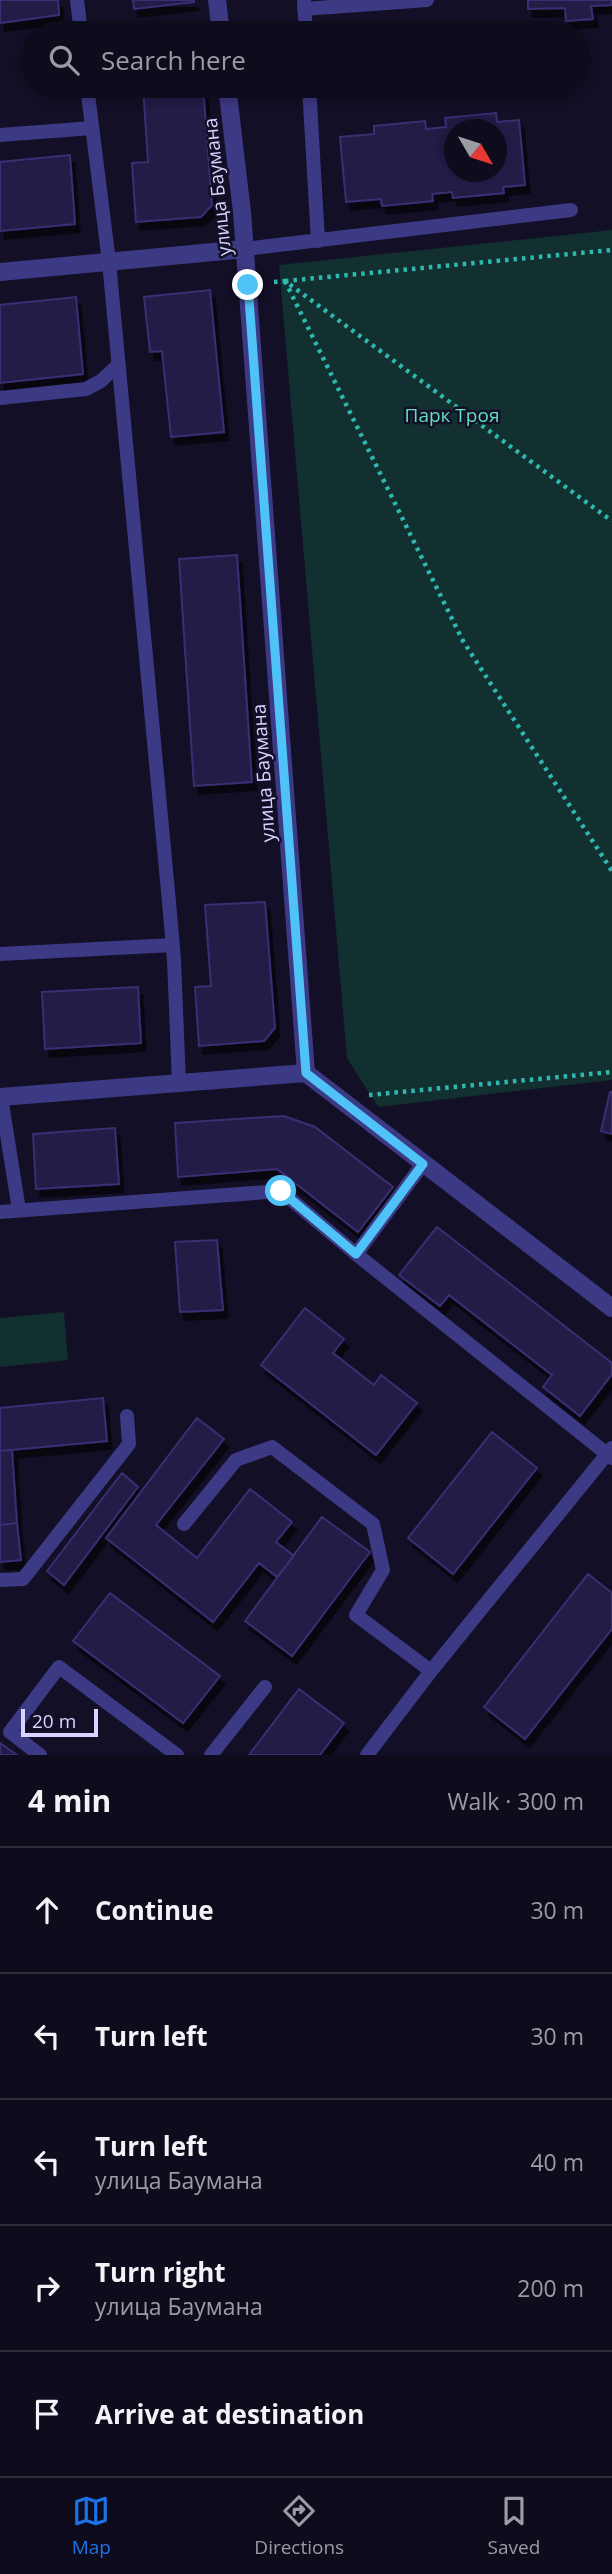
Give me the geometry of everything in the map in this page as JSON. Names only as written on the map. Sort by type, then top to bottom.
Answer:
[{"type":"street","points":[[218,0],[220,21]]},
{"type":"street","name":"улица Баумана","points":[[228,98],[245,249],[306,1073]]},
{"type":"street","points":[[0,272],[245,249]]},
{"type":"street","points":[[1,1097],[306,1073],[612,1308]]},
{"type":"lane","points":[[77,0],[80,21]]},
{"type":"lane","points":[[304,5],[427,0]]},
{"type":"lane","points":[[88,98],[109,262],[173,945],[179,1083]]},
{"type":"lane","points":[[310,98],[318,240]]},
{"type":"lane","points":[[0,135],[92,128]]},
{"type":"lane","points":[[245,249],[571,210]]},
{"type":"lane","points":[[0,398],[86,389],[102,381],[119,364]]},
{"type":"lane","points":[[0,954],[173,945]]},
{"type":"lane","points":[[1,1097],[19,1210]]},
{"type":"lane","points":[[356,1254],[423,1164]]},
{"type":"lane","points":[[0,1212],[281,1191],[356,1254],[610,1453],[431,1671],[367,1755]]},
{"type":"lane","points":[[0,1580],[23,1579],[129,1444],[127,1416]]},
{"type":"lane","points":[[184,1524],[236,1460],[272,1447],[373,1524],[383,1570],[356,1615],[431,1671]]},
{"type":"lane","points":[[40,1755],[10,1732],[59,1667],[177,1755]]},
{"type":"lane","points":[[211,1755],[265,1687]]},
{"type":"path","points":[[274,282],[612,250]]},
{"type":"path","points":[[285,281],[612,521]]},
{"type":"path","points":[[285,281],[463,640],[612,871]]},
{"type":"path","points":[[365,1096],[612,1072]]},
{"type":"green space","name":"Парк Троя","points":[[612,230],[612,1080],[378,1107],[347,1058],[279,265]]},
{"type":"green space","points":[[64,1312],[68,1360],[0,1367],[0,1318]]},
{"type":"building","points":[[0,0],[58,0],[59,15],[0,23]]},
{"type":"building","points":[[133,0],[194,0],[194,2],[134,9]]},
{"type":"building","points":[[528,0],[612,0],[612,5],[591,6],[593,19],[566,21],[565,8],[528,9]]},
{"type":"building","points":[[144,98],[204,98],[212,205],[201,217],[136,222],[132,163],[148,162]]},
{"type":"building","points":[[496,113],[497,119],[445,119]]},
{"type":"building","points":[[519,120],[525,185],[503,187],[504,193],[453,198],[452,192],[432,194],[433,201],[382,206],[381,199],[346,202],[340,137],[374,134],[374,126],[425,121],[426,129],[444,127],[444,182],[507,182],[507,121]]},
{"type":"building","points":[[70,155],[75,224],[0,231],[0,162]]},
{"type":"building","points":[[210,290],[224,432],[171,437],[162,351],[150,352],[144,297]]},
{"type":"building","points":[[76,297],[83,374],[0,383],[0,305]]},
{"type":"building","points":[[237,555],[252,782],[194,786],[179,559]]},
{"type":"building","points":[[265,902],[275,1028],[264,1041],[199,1046],[195,987],[211,986],[205,905]]},
{"type":"building","points":[[138,987],[141,1043],[45,1049],[42,992]]},
{"type":"building","points":[[612,1092],[612,1134],[601,1131]]},
{"type":"building","points":[[284,1116],[315,1127],[393,1187],[358,1232],[277,1169],[178,1177],[175,1123]]},
{"type":"building","points":[[115,1128],[119,1184],[36,1189],[33,1134]]},
{"type":"building","points":[[437,1227],[612,1363],[612,1374],[580,1416],[543,1387],[552,1375],[449,1295],[440,1306],[399,1275]]},
{"type":"building","points":[[217,1240],[223,1310],[180,1312],[175,1242]]},
{"type":"building","points":[[305,1308],[344,1339],[333,1353],[374,1385],[381,1375],[417,1403],[376,1455],[261,1365]]},
{"type":"building","points":[[103,1398],[107,1441],[0,1451],[0,1408]]},
{"type":"building","points":[[197,1418],[224,1439],[156,1525],[197,1558],[250,1489],[292,1522],[276,1542],[294,1556],[277,1577],[259,1563],[213,1622],[106,1538]]},
{"type":"building","points":[[492,1432],[537,1468],[453,1574],[408,1538]]},
{"type":"building","points":[[12,1450],[17,1523],[0,1525],[0,1451]]},
{"type":"building","points":[[122,1473],[138,1487],[64,1585],[47,1571]]},
{"type":"building","points":[[322,1517],[370,1552],[292,1656],[245,1621]]},
{"type":"building","points":[[17,1523],[21,1560],[0,1562],[0,1525]]},
{"type":"building","points":[[588,1574],[612,1593],[612,1629],[525,1739],[484,1707]]},
{"type":"building","points":[[110,1593],[220,1676],[183,1723],[73,1641]]},
{"type":"building","points":[[299,1689],[344,1723],[320,1755],[249,1755]]},
{"type":"building","points":[[0,1743],[17,1755],[0,1755]]},
{"type":"route","points":[[248,285],[306,1073],[423,1164],[356,1254],[281,1191]]}]
